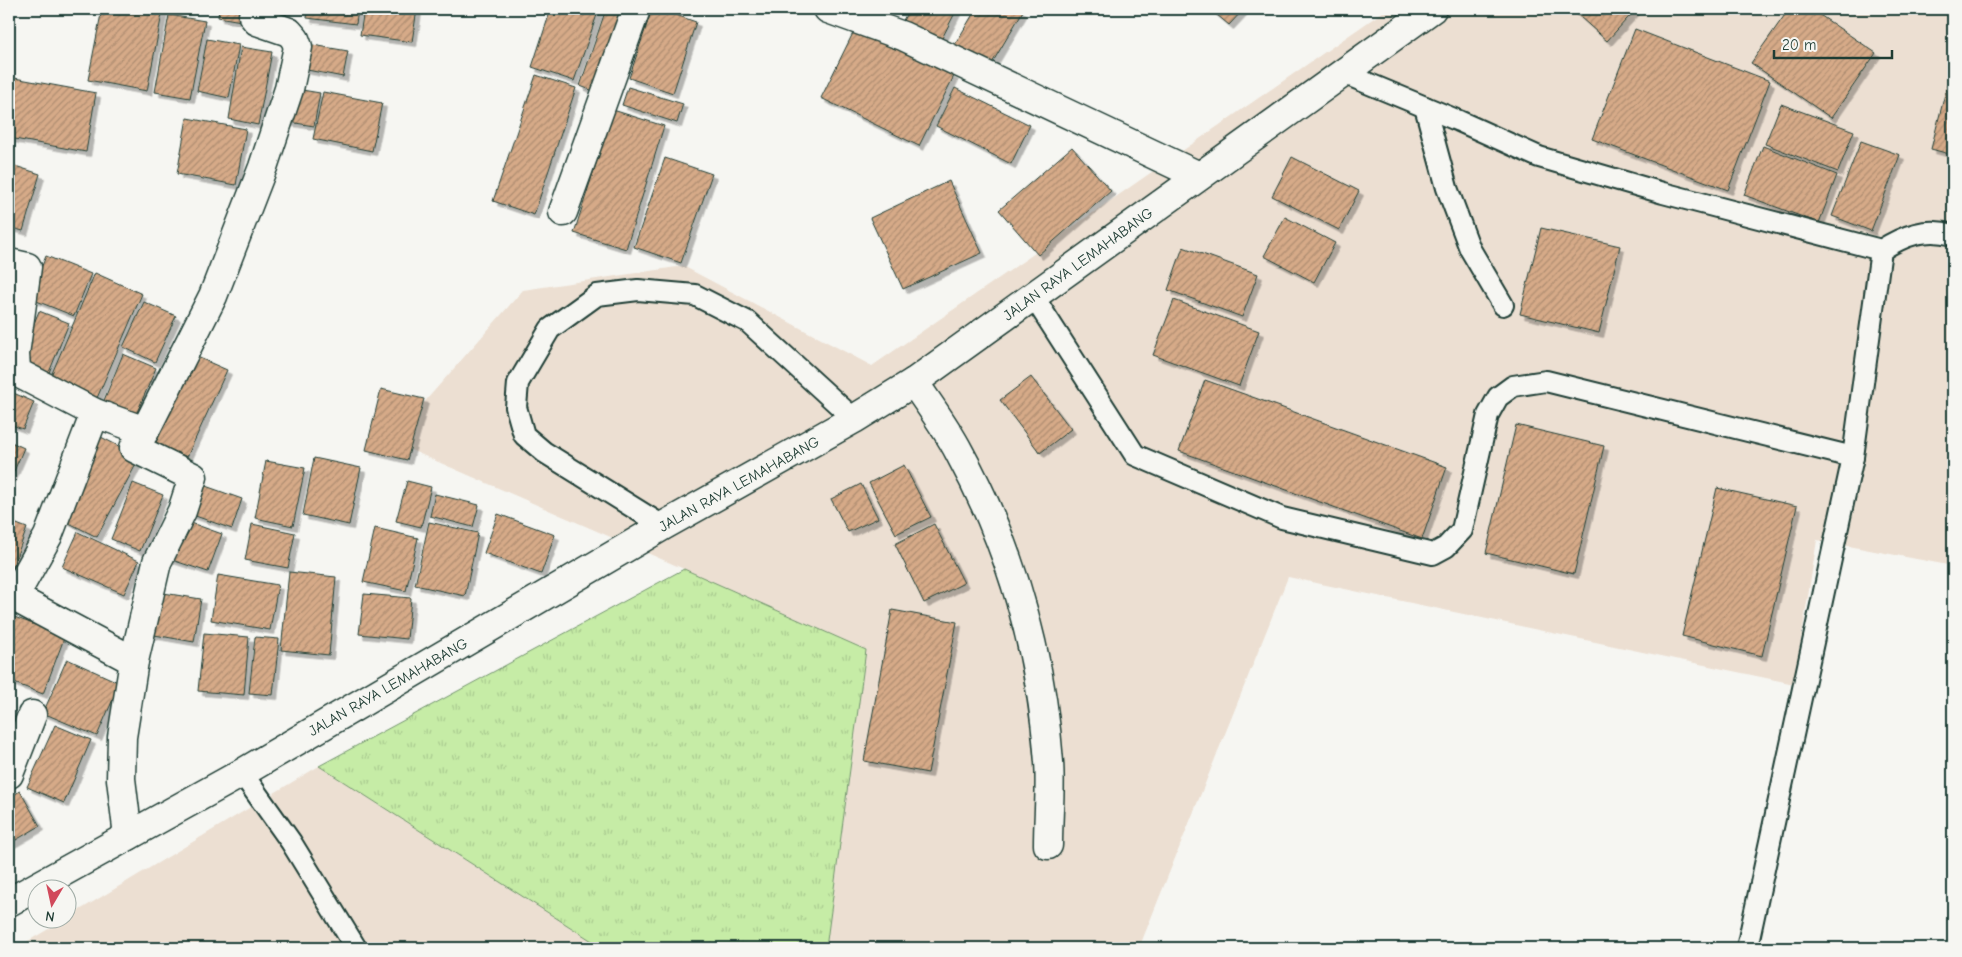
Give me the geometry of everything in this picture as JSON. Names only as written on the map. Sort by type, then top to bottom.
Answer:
[{"type":"street","points":[[128,836],[121,779],[122,737],[134,661],[157,562],[182,511],[193,477],[134,448],[145,431],[213,296],[263,167],[289,89],[298,47],[295,39],[289,32],[257,21],[253,16],[254,9]]},
{"type":"street","points":[[563,212],[636,9]]},
{"type":"street","points":[[828,9],[903,36],[1199,176]]},
{"type":"street","name":"JALAN RAYA LEMAHABANG","points":[[9,902],[242,773],[663,526],[854,419],[914,382],[1432,9]]},
{"type":"street","points":[[9,263],[26,267],[16,368],[26,378],[95,413],[145,431]]},
{"type":"street","points":[[914,382],[963,459],[995,524],[1022,602],[1040,682],[1049,763],[1048,845]]},
{"type":"street","points":[[95,413],[48,536],[11,596],[134,661]]},
{"type":"street","points":[[9,774],[32,715]]},
{"type":"lane","points":[[1343,73],[1539,157],[1663,193],[1881,250],[1900,238],[1919,232],[1946,232],[1953,235]]},
{"type":"lane","points":[[1425,107],[1447,188],[1470,249],[1503,305]]},
{"type":"lane","points":[[1747,948],[1853,457],[1881,250]]},
{"type":"lane","points":[[663,526],[544,452],[524,435],[516,408],[518,383],[550,329],[597,295],[638,290],[695,295],[748,322],[854,419]]},
{"type":"lane","points":[[1033,296],[1135,455],[1282,518],[1433,554],[1446,547],[1462,530],[1488,415],[1498,397],[1513,386],[1546,382],[1853,457]]},
{"type":"lane","points":[[242,773],[291,842],[356,948]]},
{"type":"shaded area","points":[[1387,9],[1953,9],[1953,566],[1817,540],[1794,684],[1288,577],[1139,948],[826,948],[866,650],[390,441],[523,290],[683,266],[872,366]]},
{"type":"shaded area","points":[[319,766],[603,948],[16,948],[47,930],[78,930],[78,911]]},
{"type":"green space","points":[[684,569],[866,650],[826,948],[603,948],[319,766]]},
{"type":"building","points":[[102,9],[163,9],[147,91],[88,80]]},
{"type":"building","points":[[219,9],[250,9],[247,22],[218,17]]},
{"type":"building","points":[[263,9],[287,9],[285,20]]},
{"type":"building","points":[[308,9],[358,9],[356,24],[307,18]]},
{"type":"building","points":[[364,9],[417,9],[412,42],[360,35]]},
{"type":"building","points":[[551,9],[599,9],[574,81],[532,67]]},
{"type":"building","points":[[606,9],[631,9],[602,94],[580,86]]},
{"type":"building","points":[[652,9],[659,9],[696,22],[673,93],[629,78]]},
{"type":"building","points":[[909,9],[957,9],[936,50],[898,30]]},
{"type":"building","points":[[976,9],[1020,9],[1023,11],[988,70],[953,48]]},
{"type":"building","points":[[1210,9],[1244,9],[1229,25]]},
{"type":"building","points":[[1571,9],[1636,9],[1607,41]]},
{"type":"building","points":[[1789,9],[1811,9],[1876,53],[1831,118],[1751,63]]},
{"type":"building","points":[[169,15],[205,21],[190,98],[155,92]]},
{"type":"building","points":[[856,27],[954,76],[919,146],[821,98]]},
{"type":"building","points":[[1635,29],[1770,81],[1728,190],[1592,139]]},
{"type":"building","points":[[207,39],[239,45],[229,98],[197,91]]},
{"type":"building","points":[[301,43],[348,51],[343,77],[297,68]]},
{"type":"building","points":[[241,47],[272,52],[258,125],[229,119]]},
{"type":"building","points":[[1953,66],[1953,155],[1931,149]]},
{"type":"building","points":[[536,75],[576,88],[534,215],[493,201]]},
{"type":"building","points":[[9,77],[96,93],[86,152],[9,138]]},
{"type":"building","points":[[628,87],[683,104],[677,123],[622,105]]},
{"type":"building","points":[[290,88],[320,93],[314,126],[283,121]]},
{"type":"building","points":[[955,88],[1030,125],[1011,164],[936,126]]},
{"type":"building","points":[[323,92],[382,103],[372,151],[313,139]]},
{"type":"building","points":[[1781,104],[1854,131],[1838,172],[1765,144]]},
{"type":"building","points":[[613,110],[664,126],[626,249],[574,233]]},
{"type":"building","points":[[187,118],[246,129],[236,185],[177,174]]},
{"type":"building","points":[[1861,141],[1900,155],[1871,231],[1832,216]]},
{"type":"building","points":[[1763,146],[1837,175],[1819,223],[1744,195]]},
{"type":"building","points":[[1072,147],[1111,191],[1038,255],[999,210]]},
{"type":"building","points":[[1292,157],[1359,191],[1339,230],[1272,196]]},
{"type":"building","points":[[665,158],[712,174],[681,263],[634,247]]},
{"type":"building","points":[[9,164],[40,174],[23,231],[9,227]]},
{"type":"building","points":[[949,181],[982,253],[903,289],[870,218]]},
{"type":"building","points":[[1285,217],[1335,243],[1314,282],[1264,256]]},
{"type":"building","points":[[1541,228],[1620,246],[1599,333],[1520,314]]},
{"type":"building","points":[[1183,247],[1258,274],[1242,317],[1168,290]]},
{"type":"building","points":[[46,256],[91,274],[74,316],[29,298]]},
{"type":"building","points":[[95,273],[142,294],[94,405],[47,385]]},
{"type":"building","points":[[1174,300],[1259,331],[1239,386],[1153,355]]},
{"type":"building","points":[[144,302],[176,316],[155,362],[123,347]]},
{"type":"building","points":[[39,311],[69,323],[48,375],[18,363]]},
{"type":"building","points":[[188,353],[227,370],[187,457],[148,440]]},
{"type":"building","points":[[123,354],[156,368],[132,424],[100,410]]},
{"type":"building","points":[[1031,377],[1071,429],[1040,453],[1000,400]]},
{"type":"building","points":[[1205,380],[1447,467],[1422,539],[1179,451]]},
{"type":"building","points":[[381,389],[424,399],[407,460],[366,450]]},
{"type":"building","points":[[9,391],[34,402],[23,429],[9,424]]},
{"type":"building","points":[[1516,425],[1604,446],[1574,574],[1486,553]]},
{"type":"building","points":[[101,437],[140,457],[97,537],[59,518]]},
{"type":"building","points":[[9,441],[24,448],[11,478],[9,477]]},
{"type":"building","points":[[314,458],[361,468],[349,525],[303,515]]},
{"type":"building","points":[[266,461],[305,468],[293,526],[255,518]]},
{"type":"building","points":[[904,465],[931,517],[896,534],[869,483]]},
{"type":"building","points":[[407,481],[431,487],[421,527],[396,521]]},
{"type":"building","points":[[133,483],[163,495],[140,551],[111,539]]},
{"type":"building","points":[[197,483],[242,499],[232,529],[187,513]]},
{"type":"building","points":[[861,484],[878,518],[848,532],[831,499]]},
{"type":"building","points":[[1717,488],[1797,506],[1762,656],[1682,636]]},
{"type":"building","points":[[435,494],[479,505],[473,527],[430,516]]},
{"type":"building","points":[[498,514],[555,535],[541,574],[484,553]]},
{"type":"building","points":[[180,519],[222,534],[208,572],[166,558]]},
{"type":"building","points":[[9,521],[27,528],[9,577]]},
{"type":"building","points":[[429,522],[478,533],[465,596],[415,585]]},
{"type":"building","points":[[252,524],[295,533],[288,568],[245,560]]},
{"type":"building","points":[[934,524],[964,583],[924,603],[895,544]]},
{"type":"building","points":[[375,528],[418,538],[406,591],[363,582]]},
{"type":"building","points":[[78,532],[139,561],[124,594],[62,567]]},
{"type":"building","points":[[289,572],[336,577],[329,655],[281,650]]},
{"type":"building","points":[[218,575],[278,585],[270,630],[211,620]]},
{"type":"building","points":[[151,591],[201,599],[194,642],[143,633]]},
{"type":"building","points":[[364,594],[411,598],[407,639],[359,634]]},
{"type":"building","points":[[892,610],[957,622],[928,773],[864,761]]},
{"type":"building","points":[[9,615],[65,636],[43,694],[9,681]]},
{"type":"building","points":[[204,633],[249,637],[244,695],[198,691]]},
{"type":"building","points":[[255,637],[279,639],[273,695],[249,693]]},
{"type":"building","points":[[67,659],[120,683],[97,736],[43,713]]},
{"type":"building","points":[[9,720],[19,725],[9,747]]},
{"type":"building","points":[[55,725],[91,740],[64,803],[27,787]]},
{"type":"building","points":[[20,791],[40,826],[9,844],[9,797]]}]
